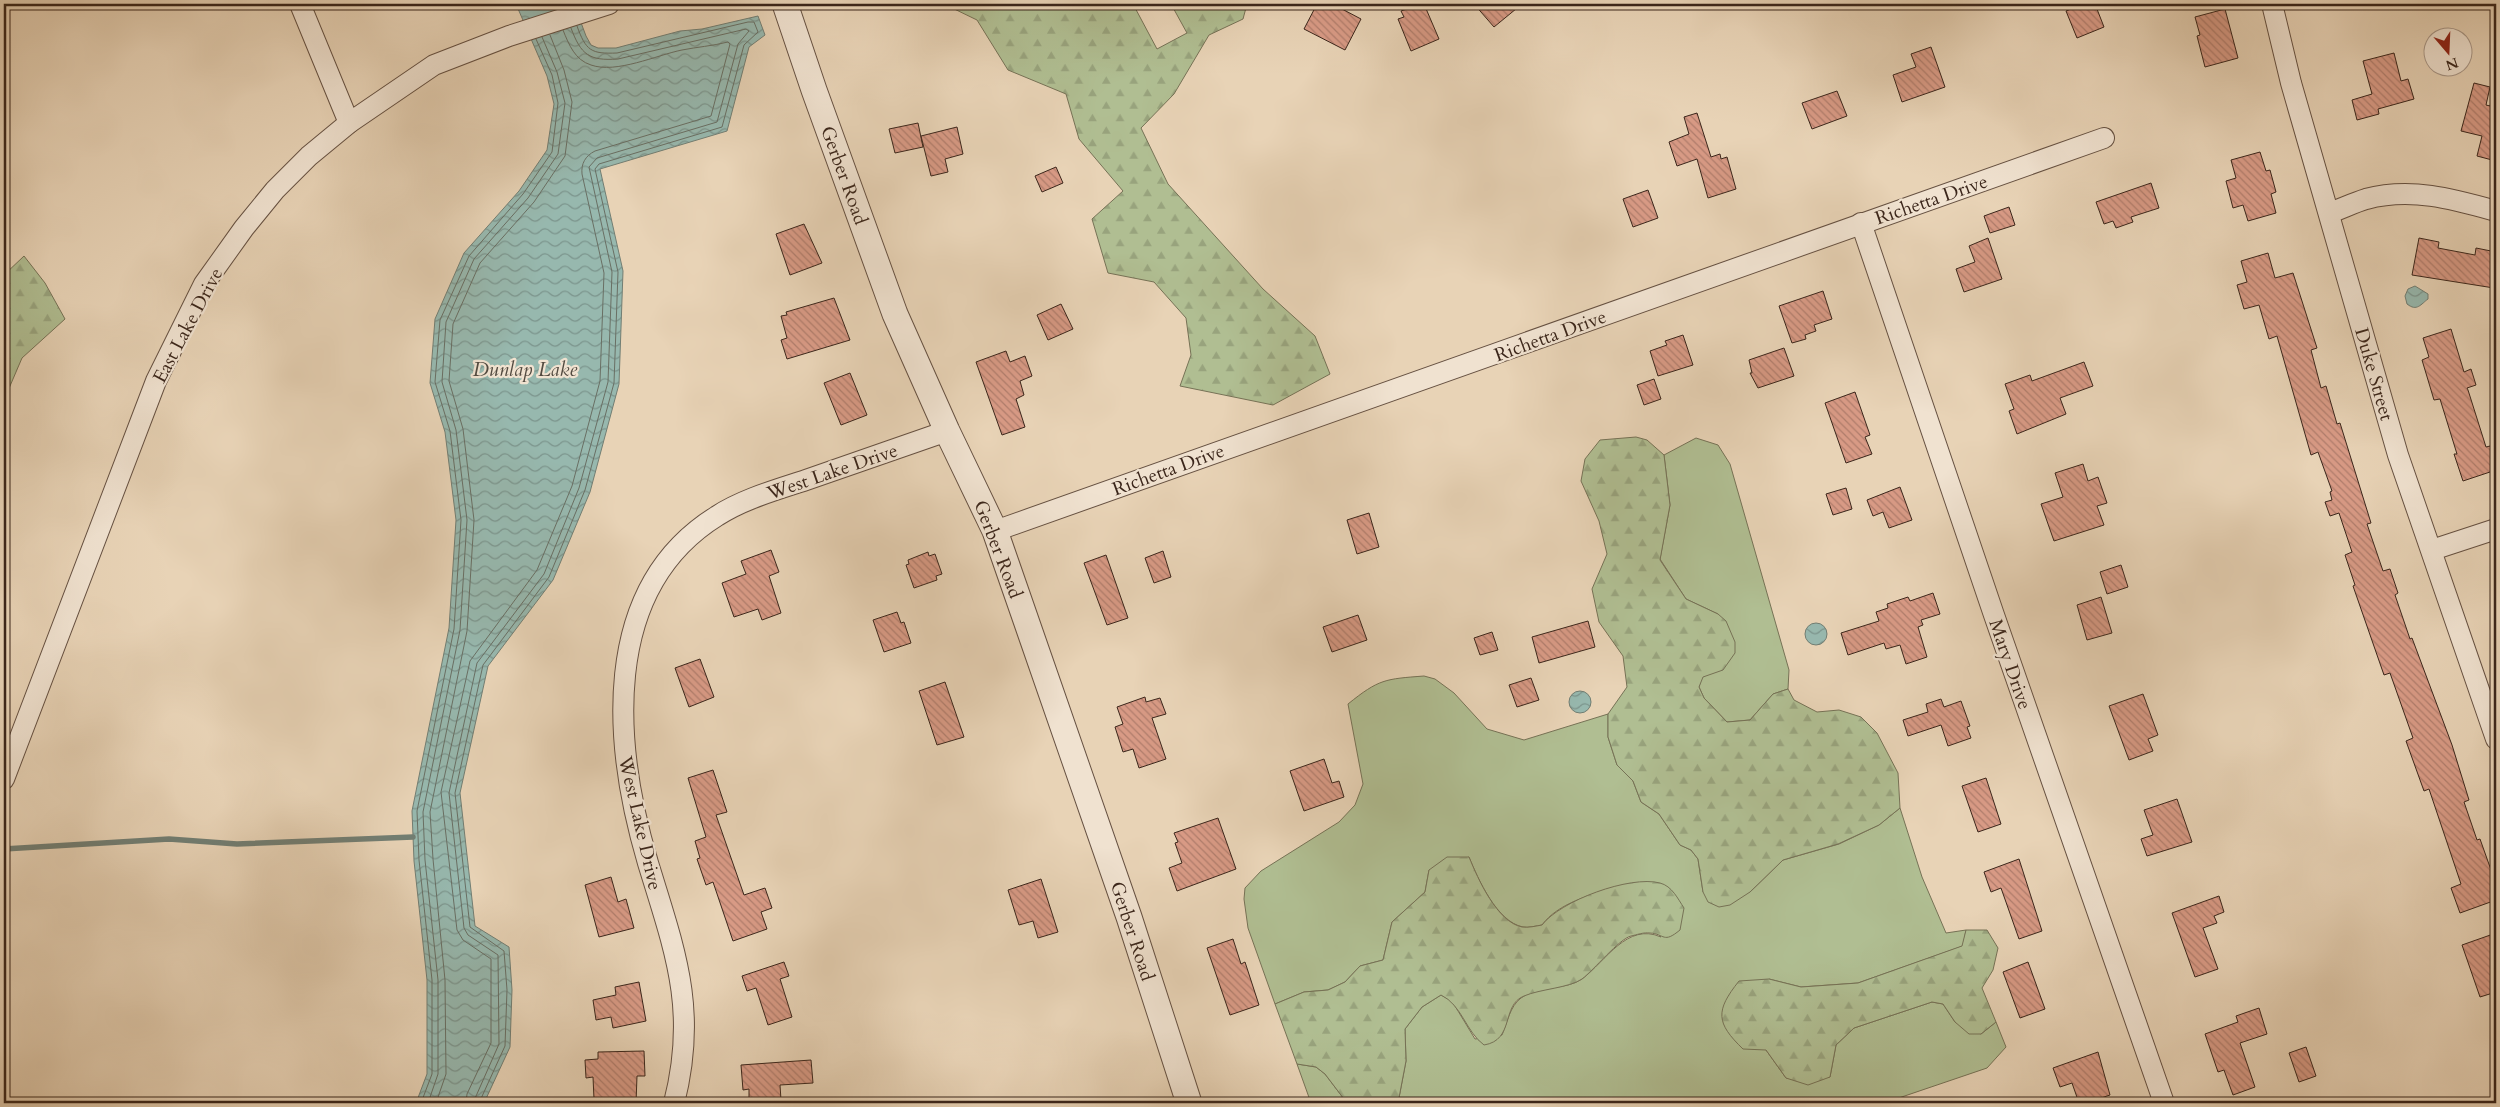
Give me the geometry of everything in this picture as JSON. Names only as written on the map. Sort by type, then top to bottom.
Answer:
[{"type":"street","points":[[300,4],[349,123]]},
{"type":"street","name":"East Lake Drive","points":[[4,779],[152,390],[200,292],[244,228],[275,190],[309,156],[349,123],[434,65],[508,36],[609,4]]},
{"type":"street","name":"Gerber Road","points":[[786,4],[814,90],[895,314],[947,431],[995,531],[1129,917],[1189,1103]]},
{"type":"street","name":"Duke Street","points":[[2272,4],[2291,83],[2398,455],[2496,739]]},
{"type":"street","name":"Richetta Drive","points":[[995,531],[2104,138]]},
{"type":"street","points":[[2329,213],[2365,199],[2394,194],[2446,197],[2496,211]]},
{"type":"street","name":"Mary Drive","points":[[1861,223],[1994,616],[2164,1103]]},
{"type":"street","name":"West Lake Drive","points":[[674,1103],[685,1044],[684,1005],[678,961],[646,854],[624,757],[622,719],[624,681],[635,624],[649,589],[665,563],[688,537],[719,514],[762,495],[947,431]]},
{"type":"street","points":[[2432,550],[2496,529]]},
{"type":"green space","points":[[944,4],[1133,4],[1157,49],[1187,33],[1171,4],[1247,4],[1243,19],[1209,35],[1174,94],[1141,128],[1168,184],[1263,289],[1315,336],[1330,374],[1273,405],[1180,386],[1191,355],[1186,318],[1154,282],[1108,273],[1092,219],[1123,191],[1079,139],[1066,94],[1008,70],[977,20]]},
{"type":"green space","points":[[24,256],[45,283],[65,319],[22,358],[4,400],[4,275]]},
{"type":"green space","points":[[1636,437],[1647,440],[1664,455],[1670,505],[1660,560],[1686,599],[1718,614],[1726,621],[1735,642],[1735,653],[1723,670],[1703,677],[1699,687],[1704,698],[1727,722],[1750,720],[1773,694],[1788,689],[1794,700],[1817,712],[1839,710],[1861,717],[1877,733],[1898,773],[1900,808],[1879,825],[1838,844],[1783,860],[1750,892],[1730,905],[1719,907],[1708,902],[1703,892],[1698,859],[1691,850],[1680,845],[1659,814],[1641,802],[1633,781],[1617,765],[1608,737],[1608,714],[1627,687],[1623,656],[1599,622],[1592,589],[1607,554],[1599,521],[1581,481],[1585,459],[1600,440]]},
{"type":"green space","points":[[1696,438],[1718,445],[1730,464],[1789,670],[1788,689],[1773,694],[1750,720],[1727,722],[1704,698],[1699,687],[1718,614],[1686,599],[1660,559],[1670,505],[1664,455]]},
{"type":"green space","points":[[1424,676],[1435,679],[1454,693],[1487,729],[1524,740],[1608,714],[1608,737],[1617,765],[1633,781],[1641,802],[1659,814],[1680,845],[1691,850],[1698,859],[1703,892],[1750,892],[1783,860],[1839,844],[1879,825],[1900,808],[1922,877],[1946,933],[1966,930],[1963,946],[1858,983],[1801,987],[1769,979],[1766,1050],[1786,1078],[1830,1077],[1836,1045],[1854,1028],[1932,1002],[1943,1004],[1955,1022],[1981,1034],[1996,1022],[2006,1047],[1987,1068],[1884,1103],[1398,1103],[1406,1061],[1405,1029],[1422,1007],[1441,995],[1452,1001],[1475,1039],[1502,1035],[1514,1005],[1527,994],[1568,985],[1582,979],[1627,939],[1649,934],[1661,937],[1615,887],[1566,905],[1549,917],[1542,925],[1523,927],[1505,917],[1497,908],[1483,887],[1469,857],[1429,870],[1425,892],[1392,922],[1383,960],[1360,966],[1345,982],[1328,990],[1304,992],[1275,1004],[1248,928],[1244,899],[1245,888],[1261,871],[1339,822],[1355,805],[1363,784],[1348,704],[1367,690],[1383,682]]},
{"type":"green space","points":[[1447,857],[1469,857],[1483,887],[1497,908],[1504,917],[1522,927],[1542,925],[1564,907],[1596,892],[1614,886],[1647,882],[1664,885],[1677,897],[1684,908],[1680,930],[1670,937],[1643,933],[1626,938],[1582,979],[1524,996],[1517,1000],[1512,1007],[1500,1036],[1494,1042],[1484,1045],[1478,1040],[1454,1005],[1441,995],[1422,1007],[1405,1029],[1406,1061],[1398,1103],[1347,1103],[1325,1074],[1316,1067],[1297,1064],[1275,1004],[1304,992],[1328,990],[1345,982],[1360,966],[1383,960],[1392,922],[1425,892],[1429,870]]},
{"type":"green space","points":[[1966,930],[1987,930],[1998,948],[1993,970],[1982,988],[1996,1022],[1981,1034],[1969,1034],[1955,1022],[1943,1004],[1932,1002],[1854,1028],[1836,1045],[1830,1077],[1808,1085],[1786,1078],[1766,1050],[1743,1049],[1734,1040],[1724,1024],[1723,1009],[1731,991],[1739,981],[1769,979],[1801,987],[1858,983],[1962,946]]},
{"type":"green space","points":[[1297,1064],[1316,1067],[1325,1074],[1347,1103],[1311,1103]]},
{"type":"water","name":"Dunlap Lake","points":[[516,4],[574,4],[586,36],[591,45],[598,48],[616,48],[680,31],[702,29],[758,16],[765,35],[749,47],[727,131],[600,169],[623,271],[619,384],[590,492],[553,580],[488,666],[460,793],[475,926],[509,947],[512,990],[510,1047],[484,1103],[416,1103],[427,1074],[427,980],[414,861],[412,811],[449,628],[456,520],[445,432],[430,383],[435,319],[464,253],[519,191],[547,150],[554,104],[547,76]]},
{"type":"water","points":[[2415,286],[2428,294],[2428,299],[2419,306],[2414,307],[2407,304],[2405,296],[2408,289]]},
{"type":"water","points":[[1816,623],[1824,626],[1827,634],[1824,642],[1816,645],[1808,642],[1805,634],[1808,626]]},
{"type":"water","points":[[1580,691],[1588,694],[1591,702],[1588,710],[1580,713],[1572,710],[1569,702],[1572,694]]},
{"type":"building","points":[[1317,4],[1345,4],[1342,9],[1361,19],[1345,50],[1304,29]]},
{"type":"building","points":[[1405,4],[1424,4],[1439,39],[1411,51],[1398,19],[1404,17],[1401,11],[1407,9]]},
{"type":"building","points":[[1474,4],[1522,4],[1494,27]]},
{"type":"building","points":[[2084,4],[2095,4],[2104,27],[2077,38],[2066,11]]},
{"type":"building","points":[[2225,9],[2238,58],[2205,67],[2197,36],[2200,35],[2195,17]]},
{"type":"building","points":[[1931,47],[1945,87],[1902,102],[1893,75],[1916,67],[1911,54]]},
{"type":"building","points":[[2394,53],[2401,81],[2408,79],[2414,99],[2378,109],[2379,114],[2357,120],[2352,100],[2372,94],[2363,61]]},
{"type":"building","points":[[2474,83],[2490,87],[2486,105],[2490,106],[2491,102],[2496,103],[2496,161],[2477,156],[2482,136],[2461,131]]},
{"type":"building","points":[[1837,91],[1847,116],[1812,129],[1802,103]]},
{"type":"building","points":[[1697,113],[1711,157],[1720,154],[1721,159],[1727,157],[1736,189],[1708,198],[1697,159],[1677,166],[1669,142],[1689,134],[1684,117]]},
{"type":"building","points":[[918,123],[923,147],[895,153],[889,129]]},
{"type":"building","points":[[957,127],[963,154],[945,159],[948,172],[931,176],[921,136]]},
{"type":"building","points":[[2260,152],[2266,171],[2270,170],[2276,192],[2271,194],[2276,213],[2248,221],[2243,205],[2233,208],[2226,181],[2236,178],[2231,160]]},
{"type":"building","points":[[1056,167],[1063,183],[1042,192],[1035,176]]},
{"type":"building","points":[[2151,183],[2159,208],[2131,217],[2133,222],[2116,228],[2113,221],[2104,224],[2096,202]]},
{"type":"building","points":[[1648,190],[1658,218],[1633,227],[1623,199]]},
{"type":"building","points":[[2009,207],[2015,225],[1990,233],[1984,216]]},
{"type":"building","points":[[804,224],[822,263],[790,275],[776,234]]},
{"type":"building","points":[[1988,238],[2002,279],[1964,292],[1956,269],[1975,262],[1969,246]]},
{"type":"building","points":[[2419,238],[2439,242],[2438,248],[2475,255],[2476,248],[2496,252],[2494,288],[2412,275]]},
{"type":"building","points":[[2268,253],[2275,278],[2293,273],[2317,348],[2311,350],[2321,388],[2326,386],[2337,424],[2340,423],[2371,523],[2367,524],[2383,571],[2390,569],[2398,593],[2395,595],[2410,639],[2412,638],[2452,745],[2469,800],[2464,802],[2477,840],[2480,839],[2496,884],[2496,900],[2460,913],[2451,888],[2461,884],[2429,789],[2424,791],[2406,741],[2413,738],[2390,673],[2384,675],[2353,586],[2355,585],[2345,555],[2352,552],[2339,513],[2330,516],[2325,502],[2332,500],[2330,492],[2332,491],[2318,452],[2311,455],[2277,336],[2269,339],[2259,305],[2244,309],[2237,285],[2247,282],[2241,261]]},
{"type":"building","points":[[1823,291],[1832,319],[1814,325],[1816,331],[1805,335],[1806,339],[1792,343],[1779,306]]},
{"type":"building","points":[[834,298],[850,340],[787,359],[781,340],[787,338],[781,316],[787,315],[786,312]]},
{"type":"building","points":[[1061,304],[1073,329],[1048,340],[1037,315]]},
{"type":"building","points":[[2451,329],[2464,372],[2471,369],[2476,385],[2467,388],[2486,447],[2490,446],[2496,464],[2496,470],[2463,481],[2454,454],[2457,454],[2440,399],[2434,400],[2422,360],[2429,357],[2423,338]]},
{"type":"building","points":[[1683,335],[1693,365],[1658,376],[1650,351],[1667,345],[1665,341]]},
{"type":"building","points":[[1784,348],[1794,376],[1758,388],[1750,373],[1752,373],[1749,360]]},
{"type":"building","points":[[1006,351],[1010,362],[1025,356],[1032,376],[1020,381],[1024,395],[1016,399],[1025,427],[1002,435],[976,362]]},
{"type":"building","points":[[2084,362],[2093,386],[2060,398],[2066,414],[2017,434],[2009,411],[2014,409],[2005,384],[2030,375],[2032,381]]},
{"type":"building","points":[[850,373],[867,415],[841,425],[824,383]]},
{"type":"building","points":[[1654,379],[1661,399],[1644,405],[1637,385]]},
{"type":"building","points":[[1855,392],[1870,435],[1865,437],[1872,454],[1846,463],[1825,403]]},
{"type":"building","points":[[2083,464],[2088,481],[2098,477],[2107,503],[2097,506],[2104,525],[2054,541],[2041,504],[2063,497],[2055,473]]},
{"type":"building","points":[[1900,487],[1912,520],[1889,528],[1883,512],[1873,516],[1867,500]]},
{"type":"building","points":[[1846,488],[1852,509],[1833,515],[1826,494]]},
{"type":"building","points":[[1369,513],[1379,547],[1357,554],[1347,520]]},
{"type":"building","points":[[771,550],[779,572],[769,576],[781,613],[762,620],[758,609],[734,617],[722,583],[746,574],[741,561]]},
{"type":"building","points":[[1163,551],[1171,577],[1154,583],[1145,558]]},
{"type":"building","points":[[928,552],[929,556],[935,554],[942,574],[936,576],[937,580],[914,588],[906,565],[909,564],[908,560]]},
{"type":"building","points":[[1106,555],[1128,618],[1107,625],[1084,563]]},
{"type":"building","points":[[2121,565],[2128,587],[2107,594],[2100,572]]},
{"type":"building","points":[[1933,593],[1940,614],[1921,620],[1923,625],[1918,627],[1927,657],[1906,664],[1900,645],[1886,649],[1884,643],[1848,655],[1841,633],[1879,621],[1876,612],[1888,608],[1887,604],[1908,597],[1910,601]]},
{"type":"building","points":[[2101,597],[2112,633],[2087,640],[2077,605]]},
{"type":"building","points":[[897,612],[901,623],[904,622],[911,643],[884,652],[873,620]]},
{"type":"building","points":[[1358,615],[1367,640],[1332,652],[1323,627]]},
{"type":"building","points":[[1588,621],[1595,647],[1539,663],[1532,637]]},
{"type":"building","points":[[1492,632],[1498,650],[1480,655],[1474,638]]},
{"type":"building","points":[[700,659],[714,697],[689,707],[675,668]]},
{"type":"building","points":[[1531,678],[1539,700],[1517,707],[1509,685]]},
{"type":"building","points":[[945,682],[964,737],[937,745],[919,691]]},
{"type":"building","points":[[2143,694],[2158,735],[2148,739],[2153,751],[2129,760],[2109,706]]},
{"type":"building","points":[[1145,697],[1146,702],[1160,698],[1166,714],[1152,718],[1166,759],[1139,768],[1133,749],[1123,752],[1115,727],[1123,724],[1117,707]]},
{"type":"building","points":[[1941,699],[1944,707],[1961,701],[1970,726],[1967,727],[1971,738],[1948,746],[1941,725],[1908,736],[1903,720],[1928,712],[1926,704]]},
{"type":"building","points":[[1324,759],[1332,783],[1339,781],[1344,797],[1304,811],[1290,771]]},
{"type":"building","points":[[713,770],[727,812],[716,815],[744,895],[765,888],[772,908],[761,912],[767,929],[733,941],[713,882],[706,885],[697,859],[700,858],[695,841],[706,837],[688,778]]},
{"type":"building","points":[[1986,778],[2001,824],[1978,832],[1962,786]]},
{"type":"building","points":[[2177,799],[2192,842],[2147,856],[2141,839],[2153,835],[2144,810]]},
{"type":"building","points":[[1218,818],[1236,869],[1177,891],[1169,868],[1182,863],[1175,843],[1178,842],[1174,833]]},
{"type":"building","points":[[2019,859],[2042,931],[2019,939],[2001,888],[1991,892],[1984,872]]},
{"type":"building","points":[[611,877],[618,902],[626,899],[634,928],[599,937],[585,885]]},
{"type":"building","points":[[1041,879],[1058,932],[1038,938],[1033,921],[1019,925],[1008,890]]},
{"type":"building","points":[[2219,896],[2224,912],[2214,916],[2217,923],[2203,928],[2218,969],[2195,977],[2172,913]]},
{"type":"building","points":[[2496,933],[2496,992],[2480,997],[2462,945]]},
{"type":"building","points":[[1233,939],[1241,964],[1245,962],[1259,1005],[1230,1015],[1207,948]]},
{"type":"building","points":[[784,962],[789,976],[780,979],[792,1017],[768,1025],[756,988],[747,991],[742,976]]},
{"type":"building","points":[[2028,962],[2045,1009],[2020,1018],[2003,972]]},
{"type":"building","points":[[639,982],[646,1021],[613,1028],[611,1017],[596,1020],[593,1000],[616,995],[615,987]]},
{"type":"building","points":[[2259,1008],[2267,1034],[2240,1043],[2255,1087],[2233,1095],[2224,1070],[2218,1072],[2205,1034],[2238,1022],[2236,1016]]},
{"type":"building","points":[[2306,1047],[2316,1076],[2299,1082],[2289,1053]]},
{"type":"building","points":[[644,1051],[645,1076],[637,1076],[636,1103],[606,1103],[601,1099],[594,1099],[593,1077],[586,1078],[585,1060],[598,1059],[598,1052]]},
{"type":"building","points":[[2098,1052],[2110,1095],[2086,1103],[2079,1103],[2072,1083],[2060,1087],[2053,1068]]},
{"type":"building","points":[[811,1060],[813,1083],[780,1085],[781,1100],[749,1102],[749,1089],[743,1090],[741,1065]]},
{"type":"waterway","points":[[4,849],[169,839],[237,844],[413,837]]}]
